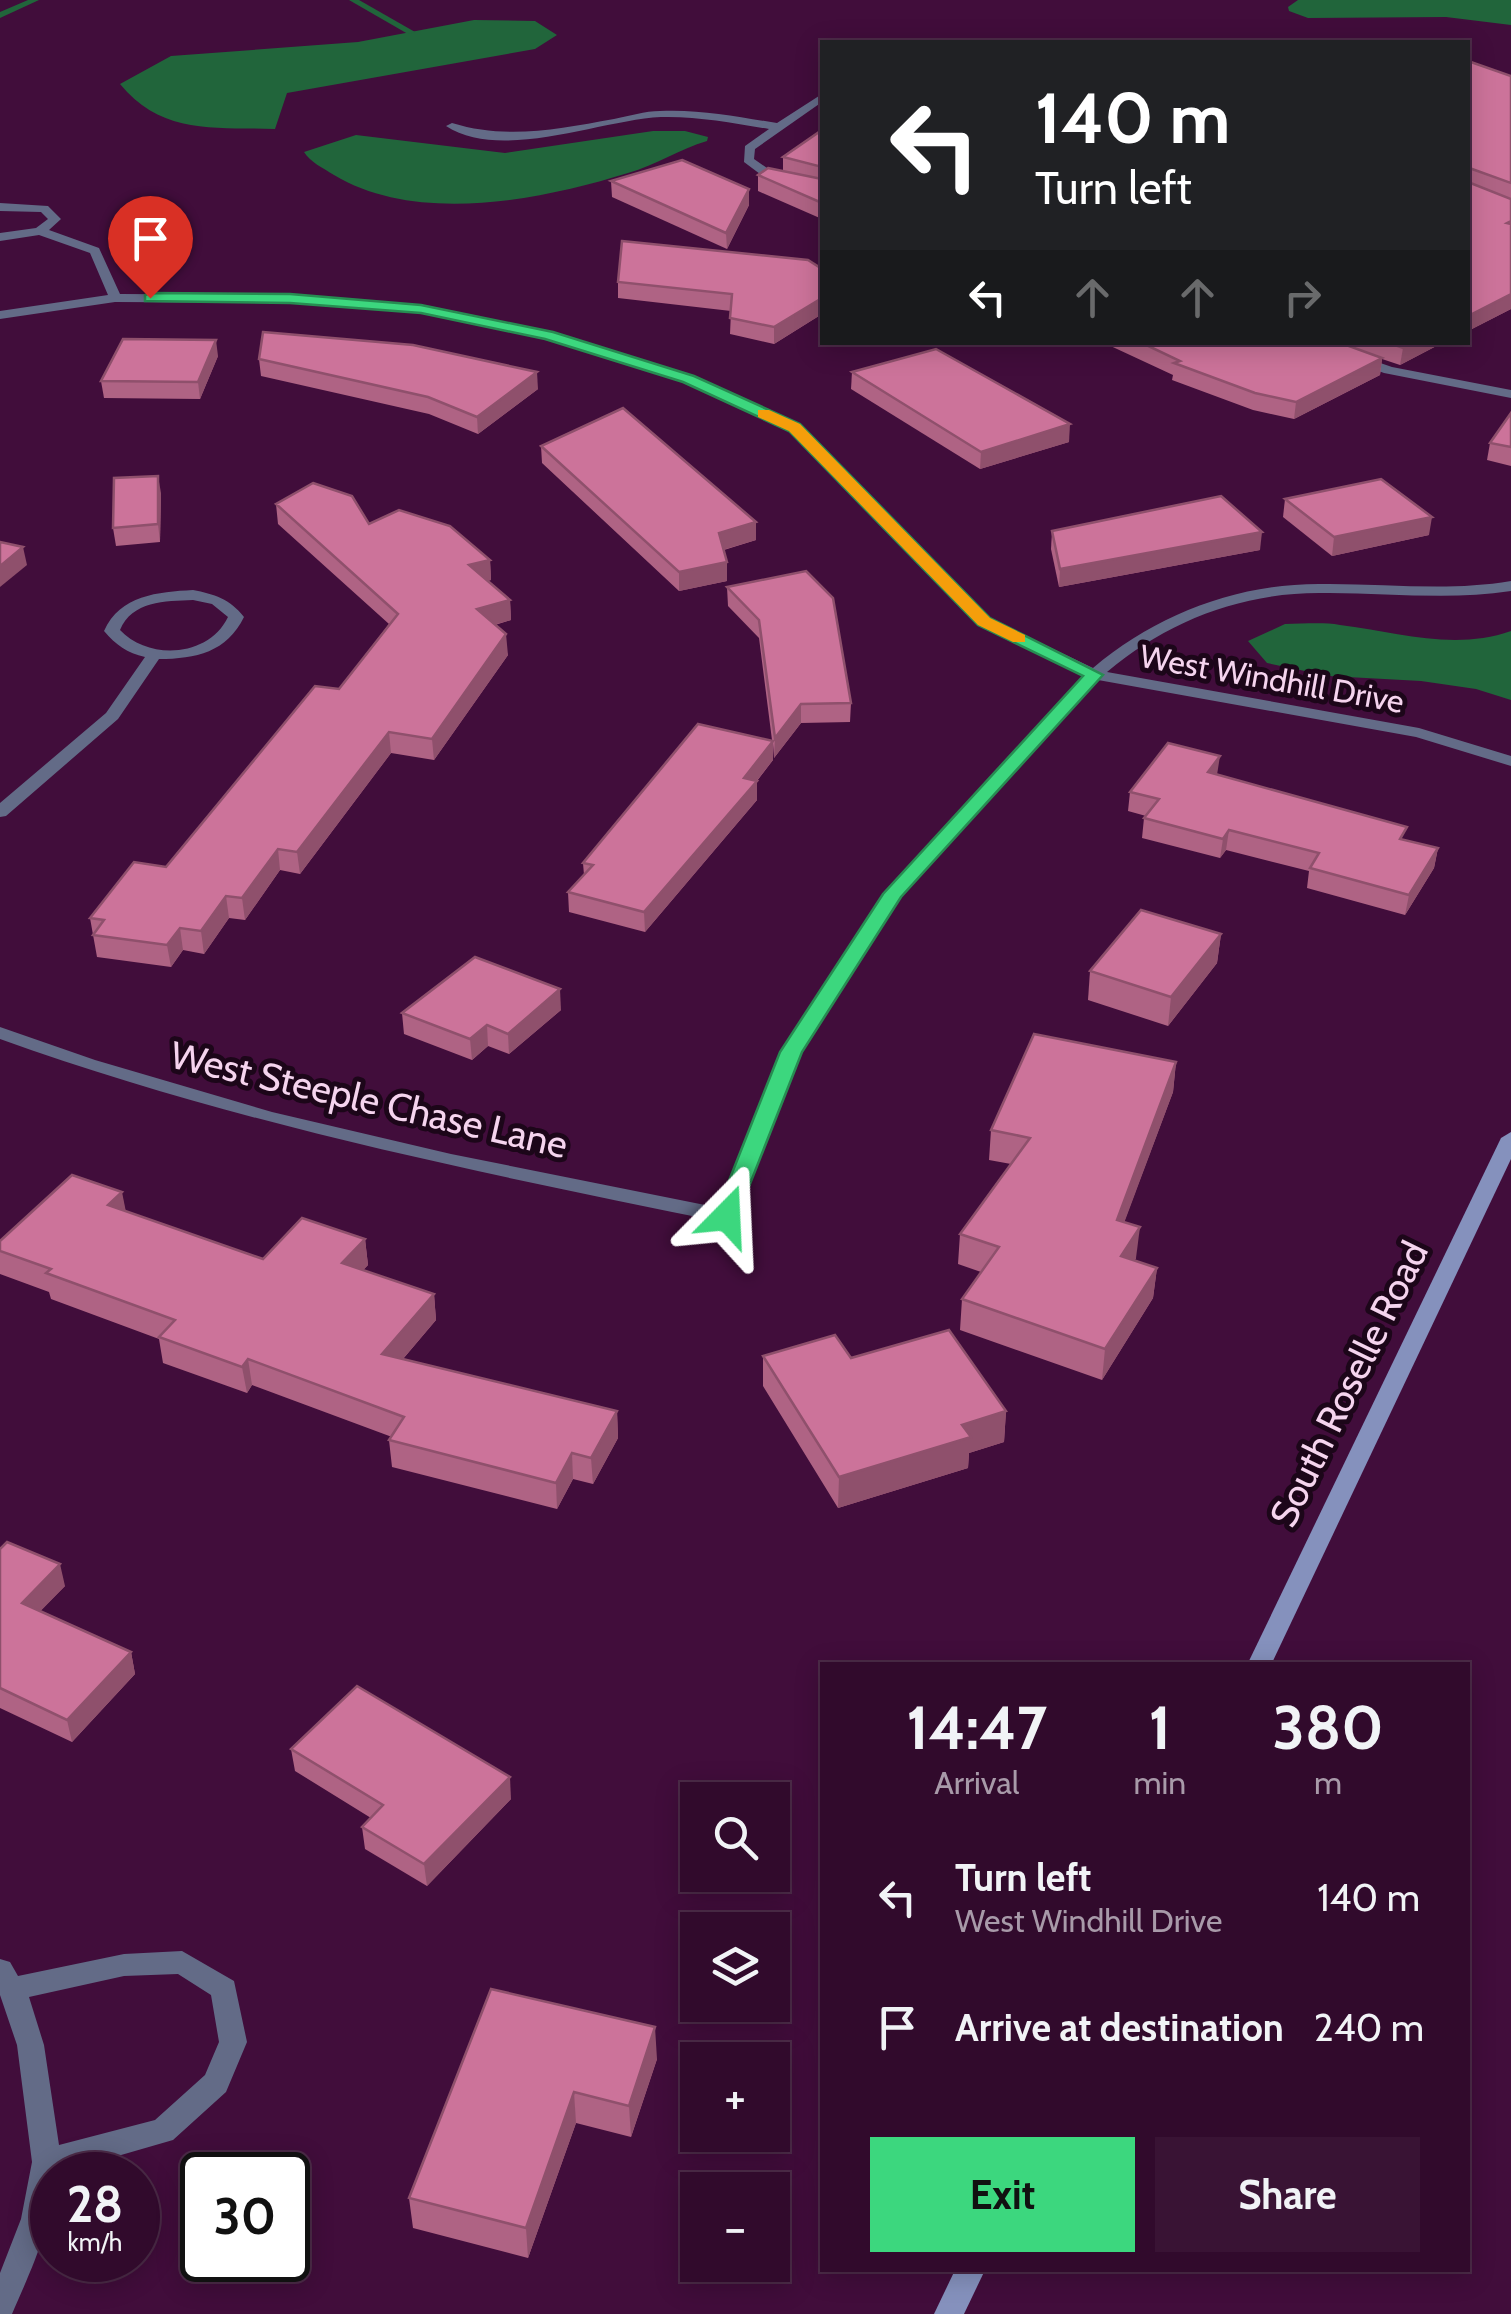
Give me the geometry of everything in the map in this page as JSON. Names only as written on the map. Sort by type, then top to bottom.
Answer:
[{"type":"main road","name":"South Roselle Road","points":[[1260,1662],[1511,1138]]},
{"type":"main road","points":[[949,2314],[969,2272]]},
{"type":"street","points":[[820,98],[749,148],[748,160],[757,171],[773,179],[820,189]]},
{"type":"street","points":[[452,126],[476,135],[502,136],[564,131],[658,114],[686,114],[778,127]]},
{"type":"street","points":[[0,207],[30,206],[53,213],[55,219],[40,231],[0,237]]},
{"type":"street","points":[[40,231],[95,251],[115,298]]},
{"type":"street","name":"West Windhill Drive","points":[[0,314],[115,298],[290,298],[421,309],[548,335],[688,379],[795,428],[984,622],[1094,675],[1419,733],[1511,761]]},
{"type":"street","points":[[1314,345],[1389,370],[1511,394]]},
{"type":"street","points":[[1094,675],[1163,626],[1205,608],[1257,594],[1316,588],[1467,593],[1511,586]]},
{"type":"street","points":[[0,812],[112,716],[156,654],[203,648],[223,640],[234,628],[236,617],[229,606],[192,595],[146,600],[126,609],[114,620],[112,631],[118,642],[156,654]]},
{"type":"street","name":"West Steeple Chase Lane","points":[[0,1033],[94,1068],[383,1147],[727,1216],[791,1052],[893,894],[1094,675]]},
{"type":"street","points":[[45,2152],[36,2096],[35,2052],[6,1980],[182,1962],[224,1990],[233,2042],[216,2083],[162,2131],[81,2152]]},
{"type":"street","points":[[0,2308],[30,2236]]},
{"type":"shaded area","points":[[1298,0],[1511,0],[1511,25],[1446,17],[1308,18],[1289,11],[1288,7]]},
{"type":"shaded area","points":[[474,20],[535,21],[557,35],[535,49],[287,93],[275,129],[210,127],[171,120],[136,100],[120,84],[171,56],[358,42]]},
{"type":"shaded area","points":[[653,131],[685,131],[708,137],[707,141],[648,166],[594,183],[480,203],[403,200],[367,190],[334,175],[304,152],[356,135],[505,153]]},
{"type":"shaded area","points":[[1285,624],[1333,624],[1447,640],[1490,637],[1511,631],[1511,700],[1476,689],[1421,681],[1329,676],[1267,663],[1248,641]]},
{"type":"building","points":[[1470,62],[1511,76],[1511,183],[1472,169]]},
{"type":"building","points":[[820,131],[820,166],[783,157]]},
{"type":"building","points":[[682,160],[749,189],[726,233],[611,181]]},
{"type":"building","points":[[768,168],[820,179],[820,202],[758,175]]},
{"type":"building","points":[[1470,183],[1511,199],[1511,221],[1507,223],[1511,224],[1511,294],[1470,315]]},
{"type":"building","points":[[622,241],[808,260],[820,268],[820,299],[774,327],[730,318],[732,294],[618,282]]},
{"type":"building","points":[[263,332],[413,345],[537,372],[477,417],[428,397],[259,359]]},
{"type":"building","points":[[123,339],[216,340],[198,382],[101,381]]},
{"type":"building","points":[[1146,345],[1346,345],[1382,358],[1296,402],[1255,393],[1174,363],[1180,361]]},
{"type":"building","points":[[936,349],[1070,424],[981,452],[852,372]]},
{"type":"building","points":[[623,408],[756,522],[719,533],[727,562],[679,572],[541,446]]},
{"type":"building","points":[[1511,413],[1511,447],[1490,443]]},
{"type":"building","points":[[158,476],[158,524],[113,528],[114,478]]},
{"type":"building","points":[[1381,479],[1432,517],[1334,537],[1285,499]]},
{"type":"building","points":[[313,483],[352,496],[369,524],[399,510],[450,526],[490,560],[469,565],[510,600],[477,609],[506,634],[432,739],[389,732],[297,852],[278,849],[242,898],[226,896],[201,931],[180,928],[167,945],[93,935],[104,920],[90,918],[134,862],[166,867],[315,686],[339,689],[398,614],[276,504]]},
{"type":"building","points":[[1221,496],[1262,532],[1060,569],[1052,531]]},
{"type":"building","points":[[0,542],[23,547],[0,566]]},
{"type":"building","points":[[806,571],[833,598],[851,703],[801,704],[775,738],[759,620],[727,587]]},
{"type":"building","points":[[698,724],[773,741],[744,778],[757,781],[644,912],[568,892],[593,865],[583,863]]},
{"type":"building","points":[[1168,743],[1220,756],[1208,772],[1407,827],[1400,839],[1438,848],[1409,895],[1310,868],[1319,853],[1229,830],[1223,839],[1144,818],[1159,799],[1130,792]]},
{"type":"building","points":[[1141,910],[1221,934],[1171,997],[1090,971]]},
{"type":"building","points":[[475,957],[560,989],[508,1034],[487,1025],[470,1039],[402,1013]]},
{"type":"building","points":[[1034,1034],[1176,1062],[1117,1220],[1140,1227],[1121,1256],[1157,1268],[1105,1349],[962,1299],[999,1247],[960,1234],[1030,1138],[991,1130]]},
{"type":"building","points":[[72,1175],[122,1192],[108,1205],[263,1259],[302,1218],[365,1239],[342,1263],[434,1294],[382,1354],[617,1411],[591,1458],[572,1453],[556,1483],[389,1440],[404,1417],[248,1359],[242,1367],[159,1337],[175,1320],[46,1273],[51,1269],[0,1251],[0,1241]]},
{"type":"building","points":[[949,1330],[1006,1411],[962,1425],[971,1437],[839,1477],[763,1356],[835,1335],[851,1358]]},
{"type":"building","points":[[7,1542],[60,1564],[22,1603],[131,1652],[67,1720],[0,1688],[0,1549]]},
{"type":"building","points":[[357,1686],[510,1777],[424,1864],[362,1827],[383,1805],[291,1749]]},
{"type":"building","points":[[491,1989],[655,2027],[629,2106],[574,2092],[526,2228],[409,2198]]},
{"type":"waterway","points":[[0,15],[35,0]]},
{"type":"waterway","points":[[353,0],[411,32]]},
{"type":"slow traffic","points":[[764,413],[795,428],[984,622],[1019,638]]},
{"type":"route","points":[[150,298],[290,298],[421,309],[548,335],[688,379],[795,428],[984,622],[1094,675],[893,894],[791,1052],[727,1216]]}]
